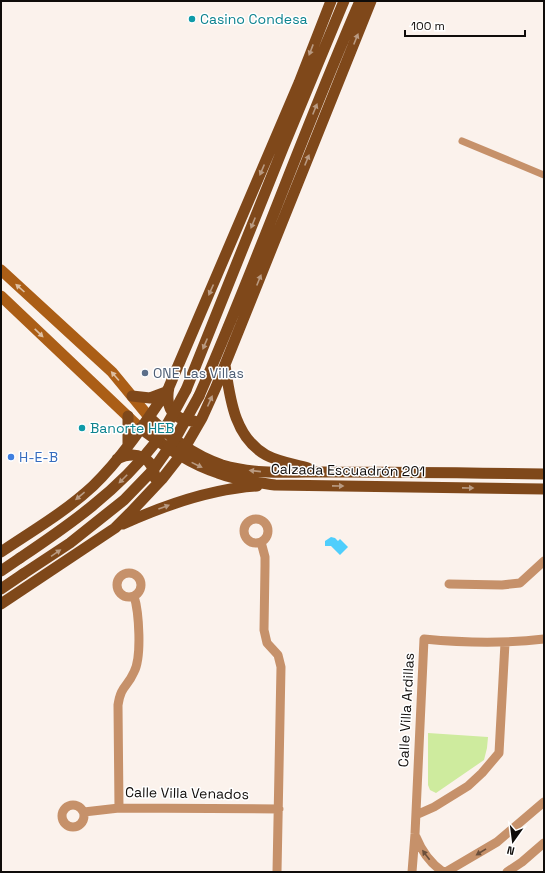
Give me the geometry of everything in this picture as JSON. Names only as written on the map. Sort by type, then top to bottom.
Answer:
[{"type":"main road","points":[[1,552],[76,500],[93,485],[117,459],[168,389],[292,97],[331,1]]},
{"type":"main road","points":[[1,571],[85,513],[125,477],[155,443],[169,421],[186,390],[344,1]]},
{"type":"main road","points":[[1,589],[70,543],[124,500],[153,470],[175,439],[213,364],[295,158],[360,1]]},
{"type":"main road","points":[[115,528],[154,488],[183,452],[202,418],[371,1]]},
{"type":"main road","points":[[1,270],[112,372],[149,417]]},
{"type":"main road","points":[[1,296],[140,428]]},
{"type":"main road","points":[[225,364],[230,401],[236,419],[243,433],[253,446],[275,459],[322,472]]},
{"type":"main road","points":[[131,395],[150,398],[168,389]]},
{"type":"main road","points":[[168,389],[167,397],[169,407],[175,415],[183,420],[193,421],[202,418]]},
{"type":"main road","points":[[118,407],[131,395]]},
{"type":"main road","points":[[128,416],[128,444]]},
{"type":"main road","name":"Calzada Escuadrón 201","points":[[149,417],[197,465],[233,478],[275,485],[544,489]]},
{"type":"main road","name":"Calzada Escuadrón 201","points":[[140,428],[183,452],[241,470],[277,473],[544,474]]},
{"type":"main road","points":[[117,459],[126,455],[134,454],[143,457],[150,463],[154,471],[154,488]]},
{"type":"main road","points":[[1,604],[115,528],[166,506],[193,498],[220,491],[275,485]]},
{"type":"street","points":[[462,141],[544,175]]},
{"type":"street","points":[[261,542],[265,557],[264,630],[267,642],[278,656],[281,666],[277,872]]},
{"type":"street","points":[[449,584],[520,584],[544,561]]},
{"type":"street","name":"Calle Villa Venados","points":[[134,596],[138,610],[138,662],[135,672],[120,692],[118,808],[279,809]]},
{"type":"street","name":"Calle Villa Ardillas","points":[[412,872],[424,639],[449,642],[505,643],[544,639]]},
{"type":"street","points":[[416,815],[434,807],[468,786],[482,773],[499,753],[505,643]]},
{"type":"street","points":[[445,872],[497,842],[544,802]]},
{"type":"street","points":[[84,812],[118,808]]},
{"type":"street","name":"Calle Villa Ardillas","points":[[415,834],[419,846],[426,856],[434,866],[445,872]]},
{"type":"street","points":[[507,872],[522,862],[544,843]]},
{"type":"green space","points":[[428,733],[488,737],[484,760],[436,793],[430,790],[428,785]]},
{"type":"water","points":[[331,537],[338,541],[340,539],[348,547],[340,555],[331,546],[325,546],[325,541]]},
{"type":"place","name":"Casino Condesa","points":[[192,19]]},
{"type":"place","name":"ONE Las Villas","points":[[145,373]]},
{"type":"place","name":"Banorte HEB","points":[[82,428]]},
{"type":"place","name":"H-E-B","points":[[11,457]]}]
